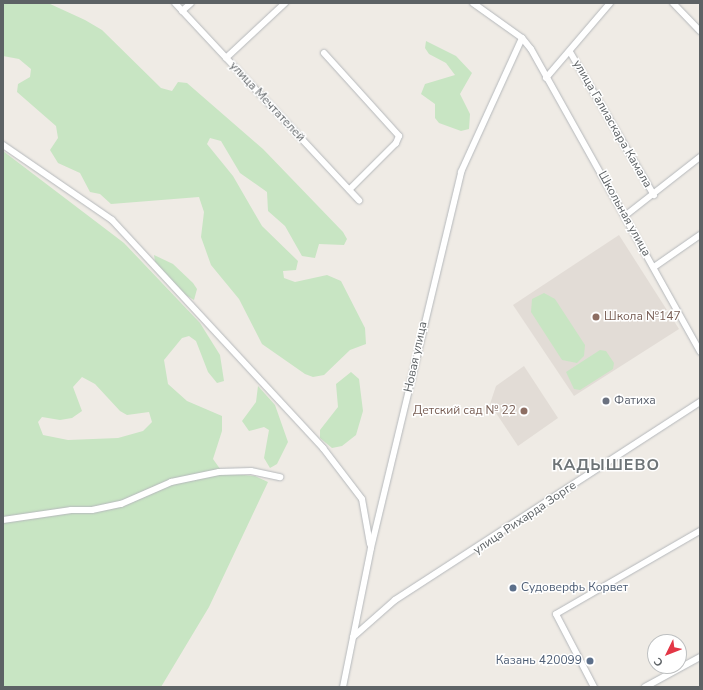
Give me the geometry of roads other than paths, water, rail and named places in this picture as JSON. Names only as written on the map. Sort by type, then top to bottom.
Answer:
[{"type":"street","name":"улица Мечтателей","points":[[175,3],[359,200]]},
{"type":"street","points":[[182,11],[191,3]]},
{"type":"street","points":[[226,58],[285,3]]},
{"type":"street","points":[[472,3],[522,38]]},
{"type":"street","points":[[546,78],[570,52],[610,3]]},
{"type":"street","points":[[673,3],[700,31]]},
{"type":"street","name":"Школьная улица","points":[[522,38],[626,215],[700,352]]},
{"type":"street","name":"Новая улица","points":[[343,687],[371,548],[462,172],[522,38]]},
{"type":"street","name":"улица Галиаскара Камала","points":[[570,52],[654,195]]},
{"type":"street","points":[[324,53],[399,136],[396,143],[349,190]]},
{"type":"street","points":[[3,144],[112,220],[322,448],[362,499],[371,548]]},
{"type":"street","points":[[626,215],[654,195],[700,157]]},
{"type":"street","points":[[654,267],[700,235]]},
{"type":"street","name":"улица Рихарда Зорге","points":[[353,636],[395,600],[700,402]]},
{"type":"street","points":[[3,520],[71,510],[92,510],[121,504],[171,482],[219,472],[251,471],[280,477]]},
{"type":"street","points":[[594,687],[556,614],[700,532]]},
{"type":"street","points":[[645,687],[700,657]]},
{"type":"place","name":"Школа №147","points":[[596,317]]},
{"type":"place","name":"Фатиха","points":[[606,401]]},
{"type":"place","name":"Детский сад № 22","points":[[524,411]]},
{"type":"place","name":"Судоверфь Корвет","points":[[513,588]]},
{"type":"place","name":"Казань 420099","points":[[590,661]]},
{"type":"district","name":"КАДЫШЕВО","points":[[606,465]]}]
